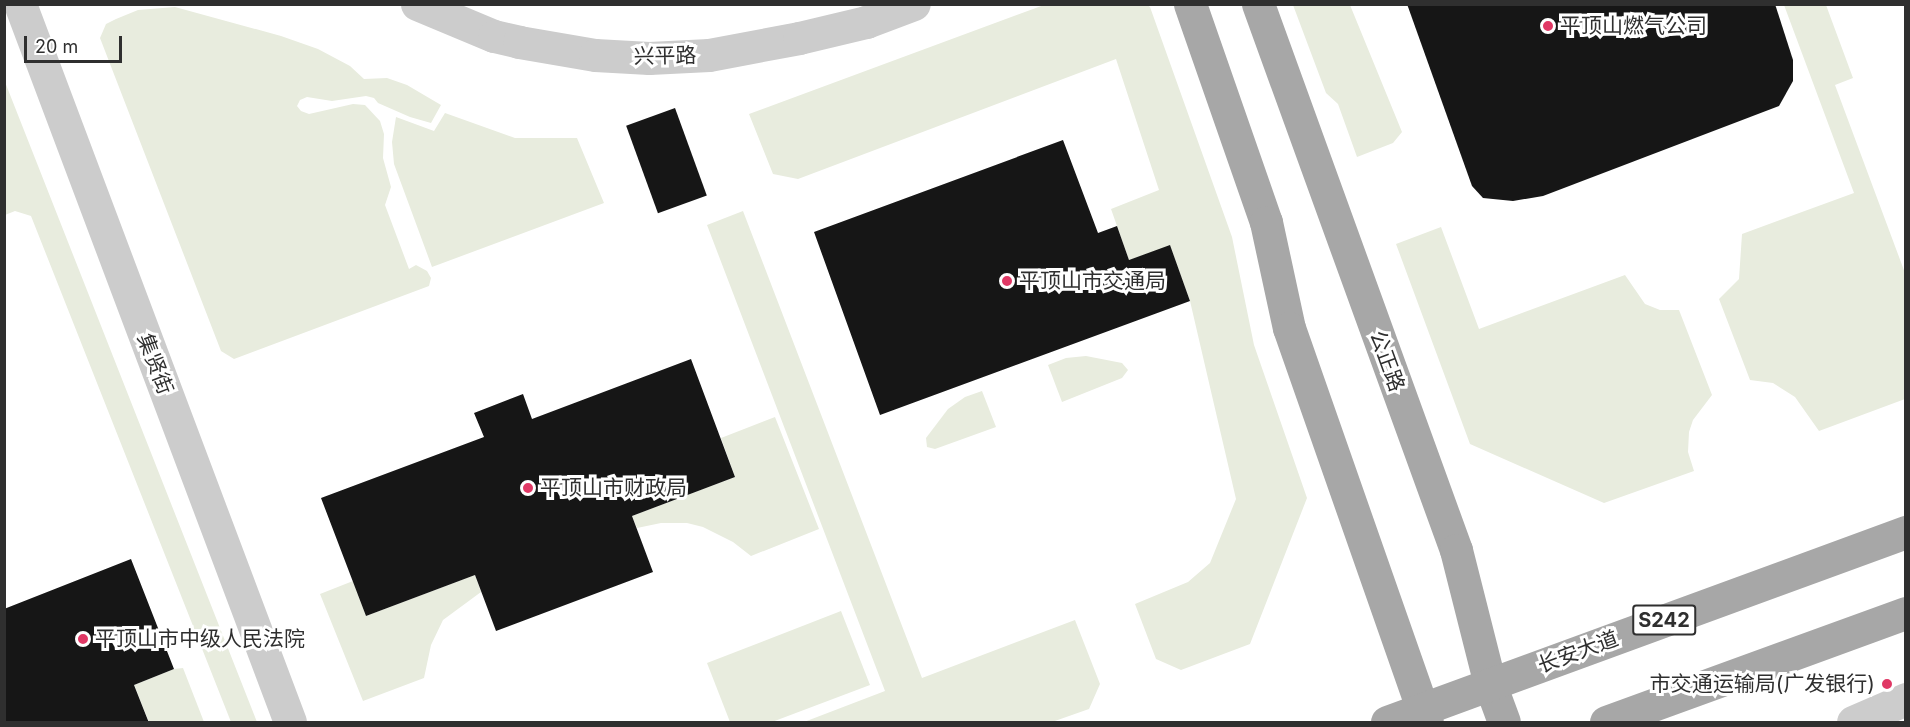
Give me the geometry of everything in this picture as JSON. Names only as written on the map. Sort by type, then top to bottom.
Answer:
[{"type":"main road","points":[[1190,4],[1266,222],[1289,328],[1425,716]]},
{"type":"main road","name":"公正路","points":[[1258,4],[1456,550],[1490,684],[1504,723]]},
{"type":"main road","name":"长安大道","points":[[1387,723],[1425,716],[1490,684],[1905,532]]},
{"type":"main road","points":[[1606,723],[1905,613]]},
{"type":"street","name":"集贤街","points":[[20,4],[290,723]]},
{"type":"street","name":"兴平路","points":[[417,4],[494,36],[519,42],[595,55],[649,58],[709,55],[799,38],[866,22],[914,4]]},
{"type":"street","points":[[1853,723],[1905,699]]},
{"type":"shaded area","points":[[1146,4],[1150,7],[1232,237],[1254,345],[1307,498],[1250,644],[1181,670],[1156,659],[1135,604],[1188,582],[1210,563],[1236,499],[1190,301],[1170,246],[1129,260],[1111,209],[1159,190],[1116,59],[798,179],[773,174],[749,114],[1044,5]]},
{"type":"shaded area","points":[[1293,5],[1350,5],[1402,132],[1393,143],[1357,157],[1338,104],[1326,93]]},
{"type":"shaded area","points":[[1784,5],[1826,5],[1853,78],[1835,85],[1905,273],[1905,399],[1819,431],[1795,397],[1773,383],[1750,380],[1719,299],[1739,279],[1742,234],[1854,193]]},
{"type":"shaded area","points":[[175,7],[281,36],[318,49],[350,66],[364,79],[387,78],[407,85],[441,105],[431,123],[410,117],[366,96],[332,101],[307,97],[300,100],[297,106],[301,111],[309,114],[353,104],[365,105],[380,121],[384,134],[383,158],[391,187],[385,205],[409,269],[416,265],[427,271],[431,278],[429,286],[234,359],[221,351],[100,38],[106,24],[116,19],[138,10]]},
{"type":"shaded area","points":[[4,82],[257,722],[231,722],[31,216],[15,211],[5,215]]},
{"type":"shaded area","points":[[445,113],[515,138],[577,138],[604,203],[432,267],[394,164],[392,142],[396,117],[434,131]]},
{"type":"shaded area","points":[[743,211],[922,678],[1075,620],[1100,684],[1089,709],[1052,722],[804,722],[885,691],[707,225]]},
{"type":"shaded area","points":[[1441,227],[1479,329],[1625,275],[1645,304],[1660,310],[1679,310],[1712,395],[1693,420],[1689,432],[1688,452],[1694,471],[1604,503],[1470,444],[1396,244]]},
{"type":"shaded area","points":[[1086,356],[1122,363],[1128,370],[1122,378],[1062,402],[1048,365],[1066,358]]},
{"type":"shaded area","points":[[982,391],[996,427],[935,449],[927,447],[926,438],[948,409],[965,397]]},
{"type":"shaded area","points":[[775,417],[819,529],[751,556],[733,542],[703,527],[687,523],[661,523],[637,528],[632,516],[735,477],[721,438]]},
{"type":"shaded area","points":[[475,575],[481,592],[443,620],[431,645],[424,678],[363,701],[320,594],[353,581],[366,616]]},
{"type":"shaded area","points":[[841,611],[870,685],[772,722],[730,722],[707,663]]},
{"type":"shaded area","points":[[183,668],[204,722],[149,722],[134,685],[174,669]]},
{"type":"building","points":[[1407,4],[1775,4],[1793,60],[1793,81],[1779,106],[1543,196],[1513,201],[1483,198],[1472,186]]},
{"type":"building","points":[[675,108],[707,195],[658,213],[626,126]]},
{"type":"building","name":"平顶山市交通局","points":[[1063,140],[1098,233],[1117,226],[1129,260],[1170,245],[1190,301],[880,415],[814,232]]},
{"type":"building","name":"平顶山市财政局","points":[[691,359],[735,477],[632,516],[653,572],[496,631],[475,575],[366,616],[321,498],[484,437],[474,413],[523,394],[532,419]]},
{"type":"building","name":"平顶山市中级人民法院","points":[[131,559],[174,669],[134,685],[149,723],[4,723],[4,609]]},
{"type":"place","name":"平顶山燃气公司","points":[[1548,26]]},
{"type":"place","name":"平顶山市交通局","points":[[1007,281]]},
{"type":"place","name":"平顶山市财政局","points":[[528,488]]},
{"type":"place","name":"平顶山市中级人民法院","points":[[83,639]]},
{"type":"place","name":"市交通运输局(广发银行)","points":[[1887,684]]}]
